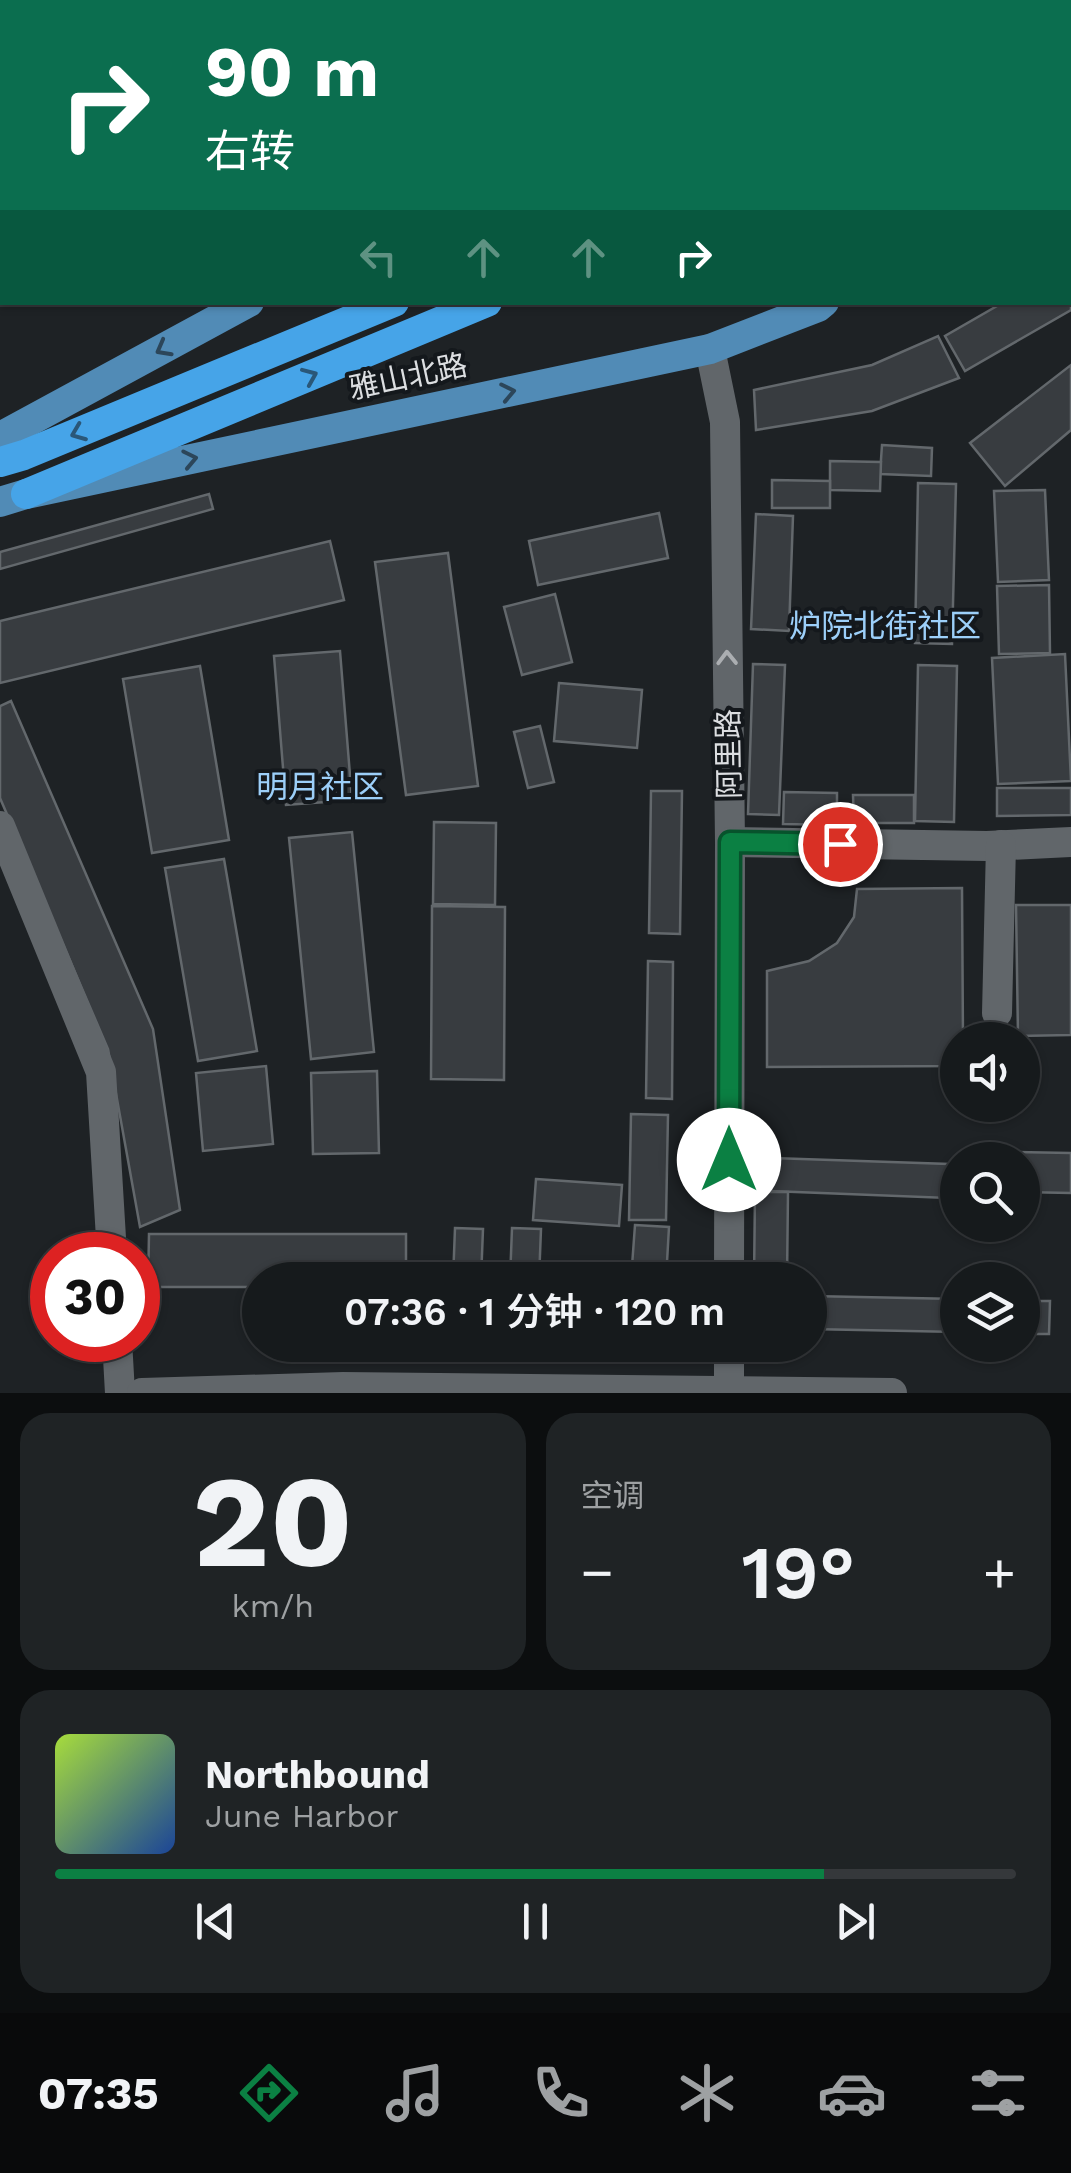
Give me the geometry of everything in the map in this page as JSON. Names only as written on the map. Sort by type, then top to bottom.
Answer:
[{"type":"highway","points":[[0,462],[387,305]]},
{"type":"highway","points":[[13,498],[480,305]]},
{"type":"main road","points":[[0,437],[243,305]]},
{"type":"main road","name":"雅山北路","points":[[13,498],[710,349],[820,305]]},
{"type":"street","name":"阿里路","points":[[710,349],[724,422],[730,842],[729,1262]]},
{"type":"street","points":[[0,826],[101,1072],[111,1232]]},
{"type":"street","points":[[730,842],[1001,846],[1071,842]]},
{"type":"street","points":[[997,1013],[1001,846]]},
{"type":"street","points":[[118,1362],[120,1393]]},
{"type":"street","points":[[729,1362],[729,1392]]},
{"type":"street","points":[[142,1393],[343,1387],[892,1393]]},
{"type":"building","points":[[999,305],[1071,305],[1071,310],[965,371],[945,336]]},
{"type":"building","points":[[938,336],[959,378],[872,411],[756,430],[754,390],[872,365]]},
{"type":"building","points":[[1071,365],[1071,430],[1005,486],[970,443]]},
{"type":"building","points":[[882,445],[932,448],[931,476],[880,474]]},
{"type":"building","points":[[830,461],[881,462],[880,491],[830,490]]},
{"type":"building","points":[[772,480],[830,481],[830,508],[772,508]]},
{"type":"building","points":[[918,483],[956,484],[952,644],[915,643]]},
{"type":"building","points":[[1045,490],[1049,580],[998,582],[994,491]]},
{"type":"building","points":[[209,494],[213,509],[0,569],[0,552]]},
{"type":"building","points":[[659,513],[668,558],[538,585],[529,541]]},
{"type":"building","points":[[756,514],[793,516],[789,631],[751,629]]},
{"type":"building","points":[[330,541],[344,600],[0,683],[0,621]]},
{"type":"building","points":[[448,553],[478,786],[406,795],[375,562]]},
{"type":"building","points":[[1049,585],[1050,653],[999,654],[997,586]]},
{"type":"building","points":[[555,594],[572,662],[522,675],[504,607]]},
{"type":"building","points":[[340,651],[352,800],[286,805],[274,656]]},
{"type":"building","points":[[1065,654],[1071,781],[998,784],[992,658]]},
{"type":"building","points":[[753,664],[785,665],[779,815],[748,814]]},
{"type":"building","points":[[918,665],[957,666],[954,822],[915,821]]},
{"type":"building","points":[[200,666],[229,840],[152,853],[123,679]]},
{"type":"building","points":[[559,683],[642,690],[637,748],[554,741]]},
{"type":"building","points":[[11,701],[153,1029],[180,1210],[140,1227],[108,1049],[0,798],[0,706]]},
{"type":"building","points":[[540,726],[554,782],[528,788],[514,732]]},
{"type":"building","points":[[997,788],[1071,788],[1071,815],[997,816]]},
{"type":"building","points":[[651,791],[682,791],[680,934],[649,933]]},
{"type":"building","points":[[784,792],[837,793],[837,825],[783,824]]},
{"type":"building","points":[[853,795],[914,795],[914,823],[854,823]]},
{"type":"building","points":[[434,822],[496,823],[495,905],[433,904]]},
{"type":"building","points":[[352,832],[374,1052],[311,1059],[289,838]]},
{"type":"building","points":[[224,859],[257,1051],[198,1061],[165,868]]},
{"type":"building","points":[[962,888],[963,1022],[940,1022],[940,1066],[767,1067],[767,971],[809,961],[837,943],[854,917],[857,889]]},
{"type":"building","points":[[1016,905],[1071,905],[1071,1035],[1040,1036],[1040,1022],[1018,1022]]},
{"type":"building","points":[[432,906],[505,907],[504,1080],[431,1079]]},
{"type":"building","points":[[648,961],[673,962],[672,1099],[646,1098]]},
{"type":"building","points":[[266,1066],[273,1144],[203,1151],[196,1073]]},
{"type":"building","points":[[377,1071],[379,1153],[313,1154],[311,1073]]},
{"type":"building","points":[[631,1114],[668,1115],[666,1220],[629,1220]]},
{"type":"building","points":[[1040,1152],[1071,1153],[1071,1193],[1040,1192]]},
{"type":"building","points":[[772,1158],[940,1164],[940,1198],[771,1191]]},
{"type":"building","points":[[536,1179],[622,1185],[619,1226],[533,1220]]},
{"type":"building","points":[[755,1192],[788,1192],[787,1262],[754,1262]]},
{"type":"building","points":[[635,1225],[669,1227],[667,1262],[632,1262]]},
{"type":"building","points":[[455,1228],[483,1229],[482,1262],[454,1262]]},
{"type":"building","points":[[512,1228],[541,1229],[540,1262],[511,1262]]},
{"type":"building","points":[[160,1234],[406,1234],[406,1262],[242,1262],[242,1287],[160,1287]]},
{"type":"building","points":[[827,1296],[940,1299],[940,1332],[827,1329]]},
{"type":"building","points":[[1040,1301],[1050,1301],[1049,1334],[1040,1334]]},
{"type":"district","name":"炉院北街社区","points":[[885,626]]},
{"type":"district","name":"明月社区","points":[[320,787]]},
{"type":"route","points":[[729,1160],[730,842],[840,844]]}]
